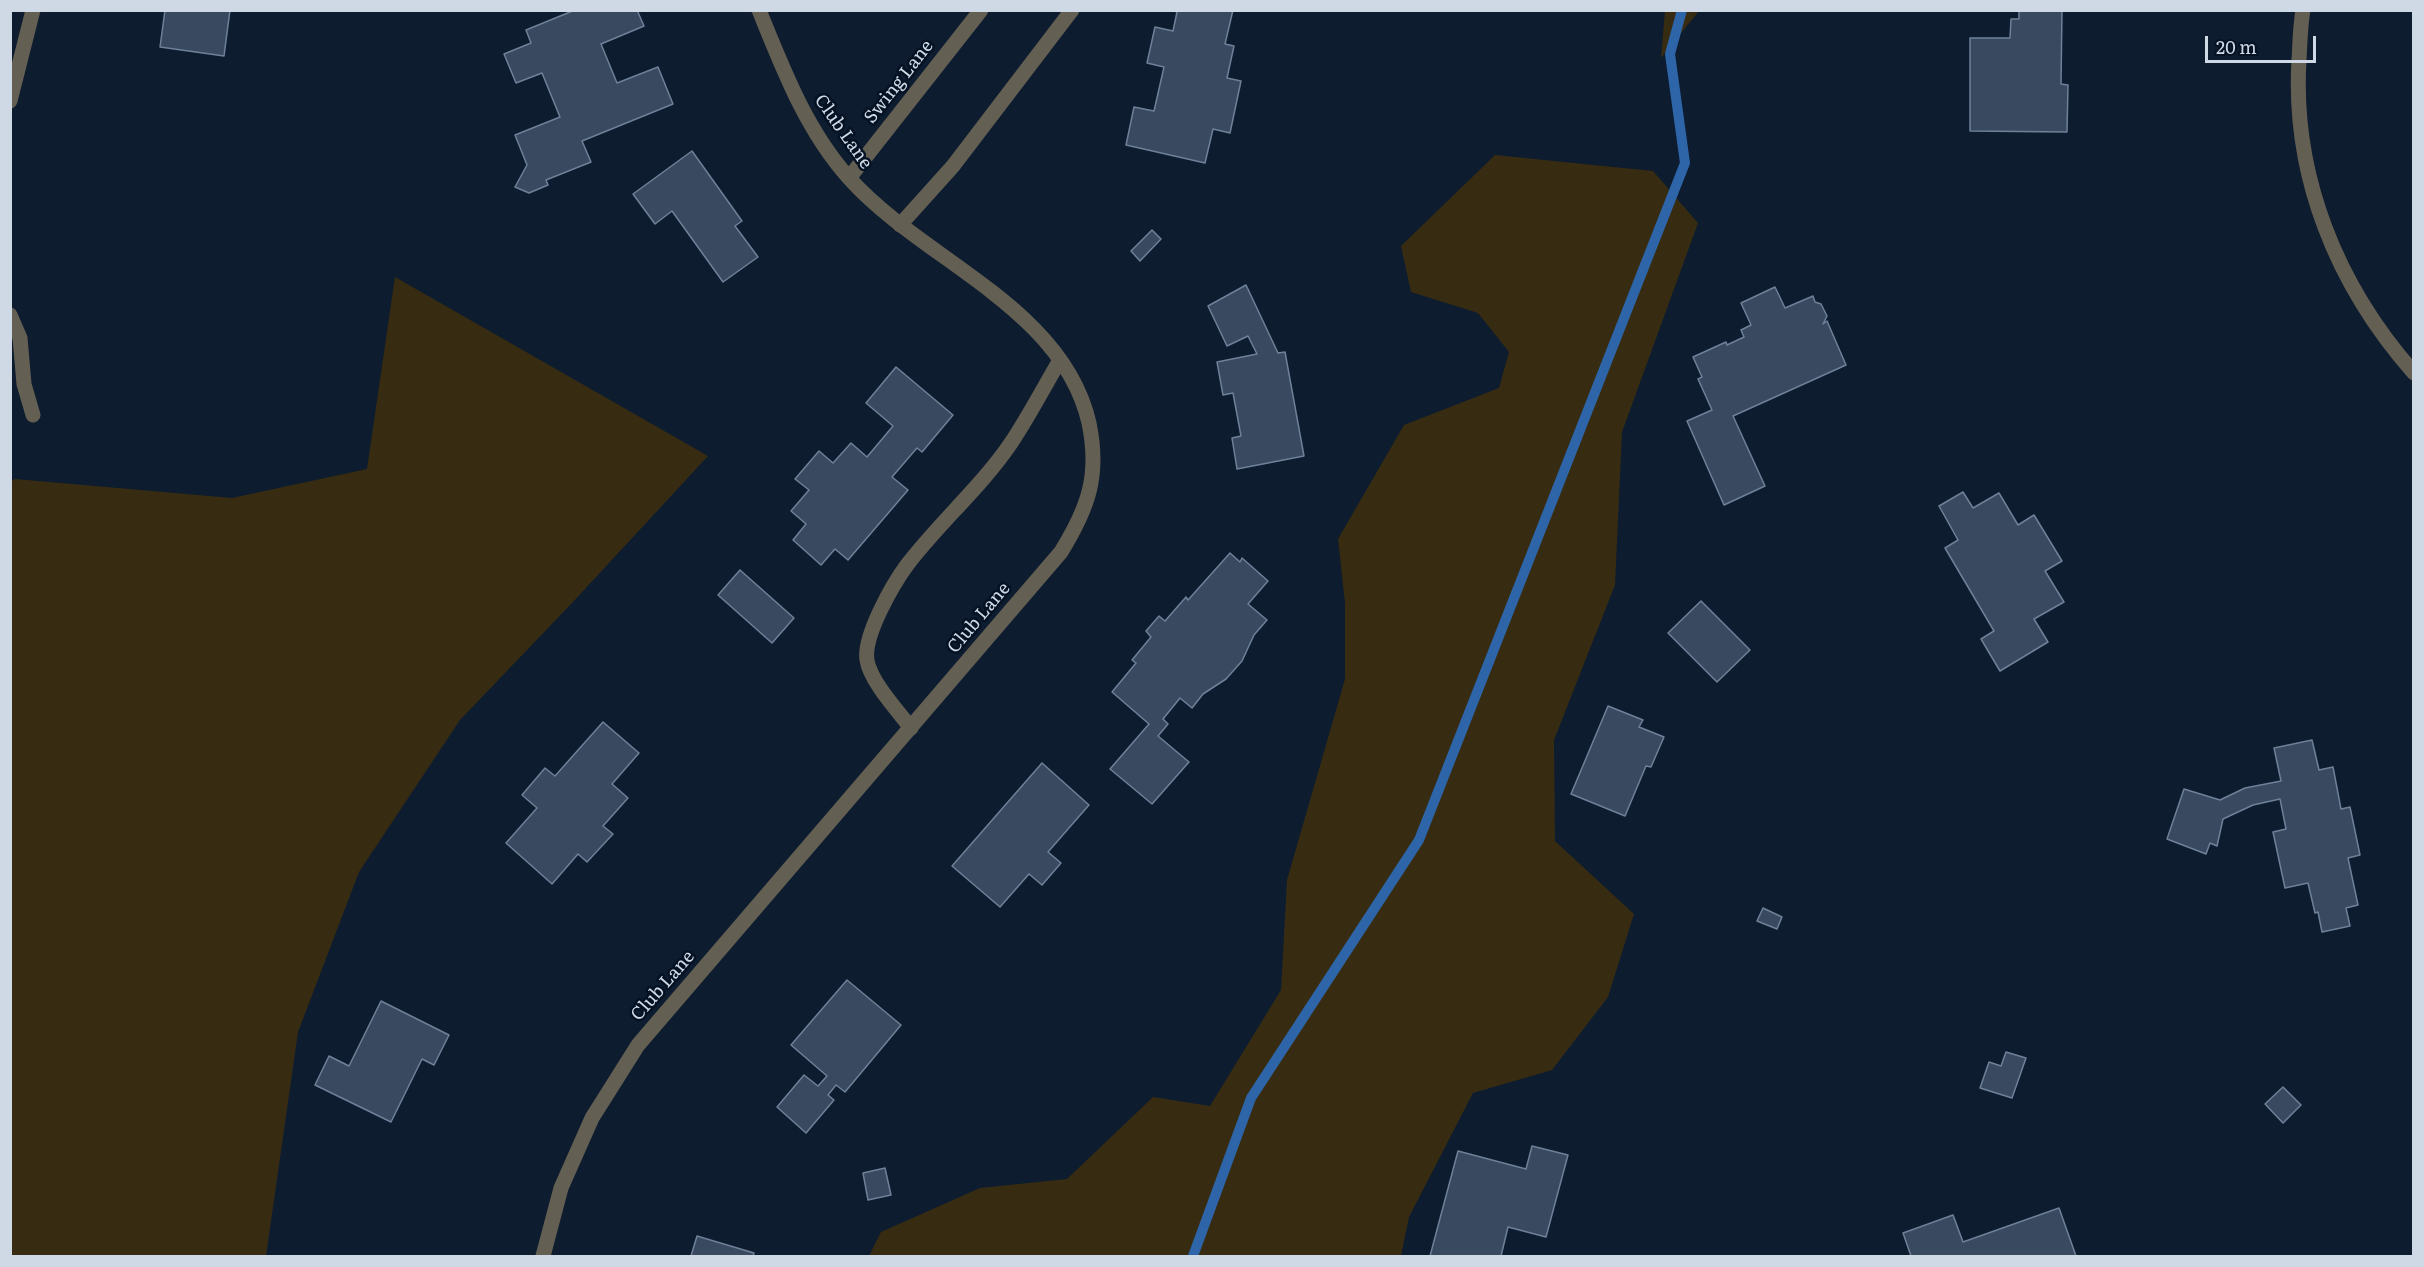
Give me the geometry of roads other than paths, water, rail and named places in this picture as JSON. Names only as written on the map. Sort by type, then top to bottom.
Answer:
[{"type":"street","points":[[10,101],[33,10]]},
{"type":"street","name":"Club Lane","points":[[543,1257],[561,1188],[592,1118],[638,1045],[1061,552],[1087,502],[1094,463],[1092,436],[1086,410],[1076,386],[1054,349],[1015,311],[900,225],[849,178],[814,131],[792,90],[759,10]]},
{"type":"street","name":"Swing Lane","points":[[849,178],[981,10]]},
{"type":"street","points":[[900,225],[953,166],[1072,10]]},
{"type":"street","points":[[2303,10],[2298,89],[2302,146],[2319,214],[2364,307],[2399,357],[2414,373]]},
{"type":"street","points":[[10,315],[20,338],[24,384],[33,415]]},
{"type":"street","points":[[911,728],[874,678],[867,660],[867,639],[878,615],[907,566],[974,490],[1011,442],[1060,360]]},
{"type":"waterway","points":[[1193,1256],[1251,1098],[1419,840],[1685,163],[1670,54],[1682,10]]}]
